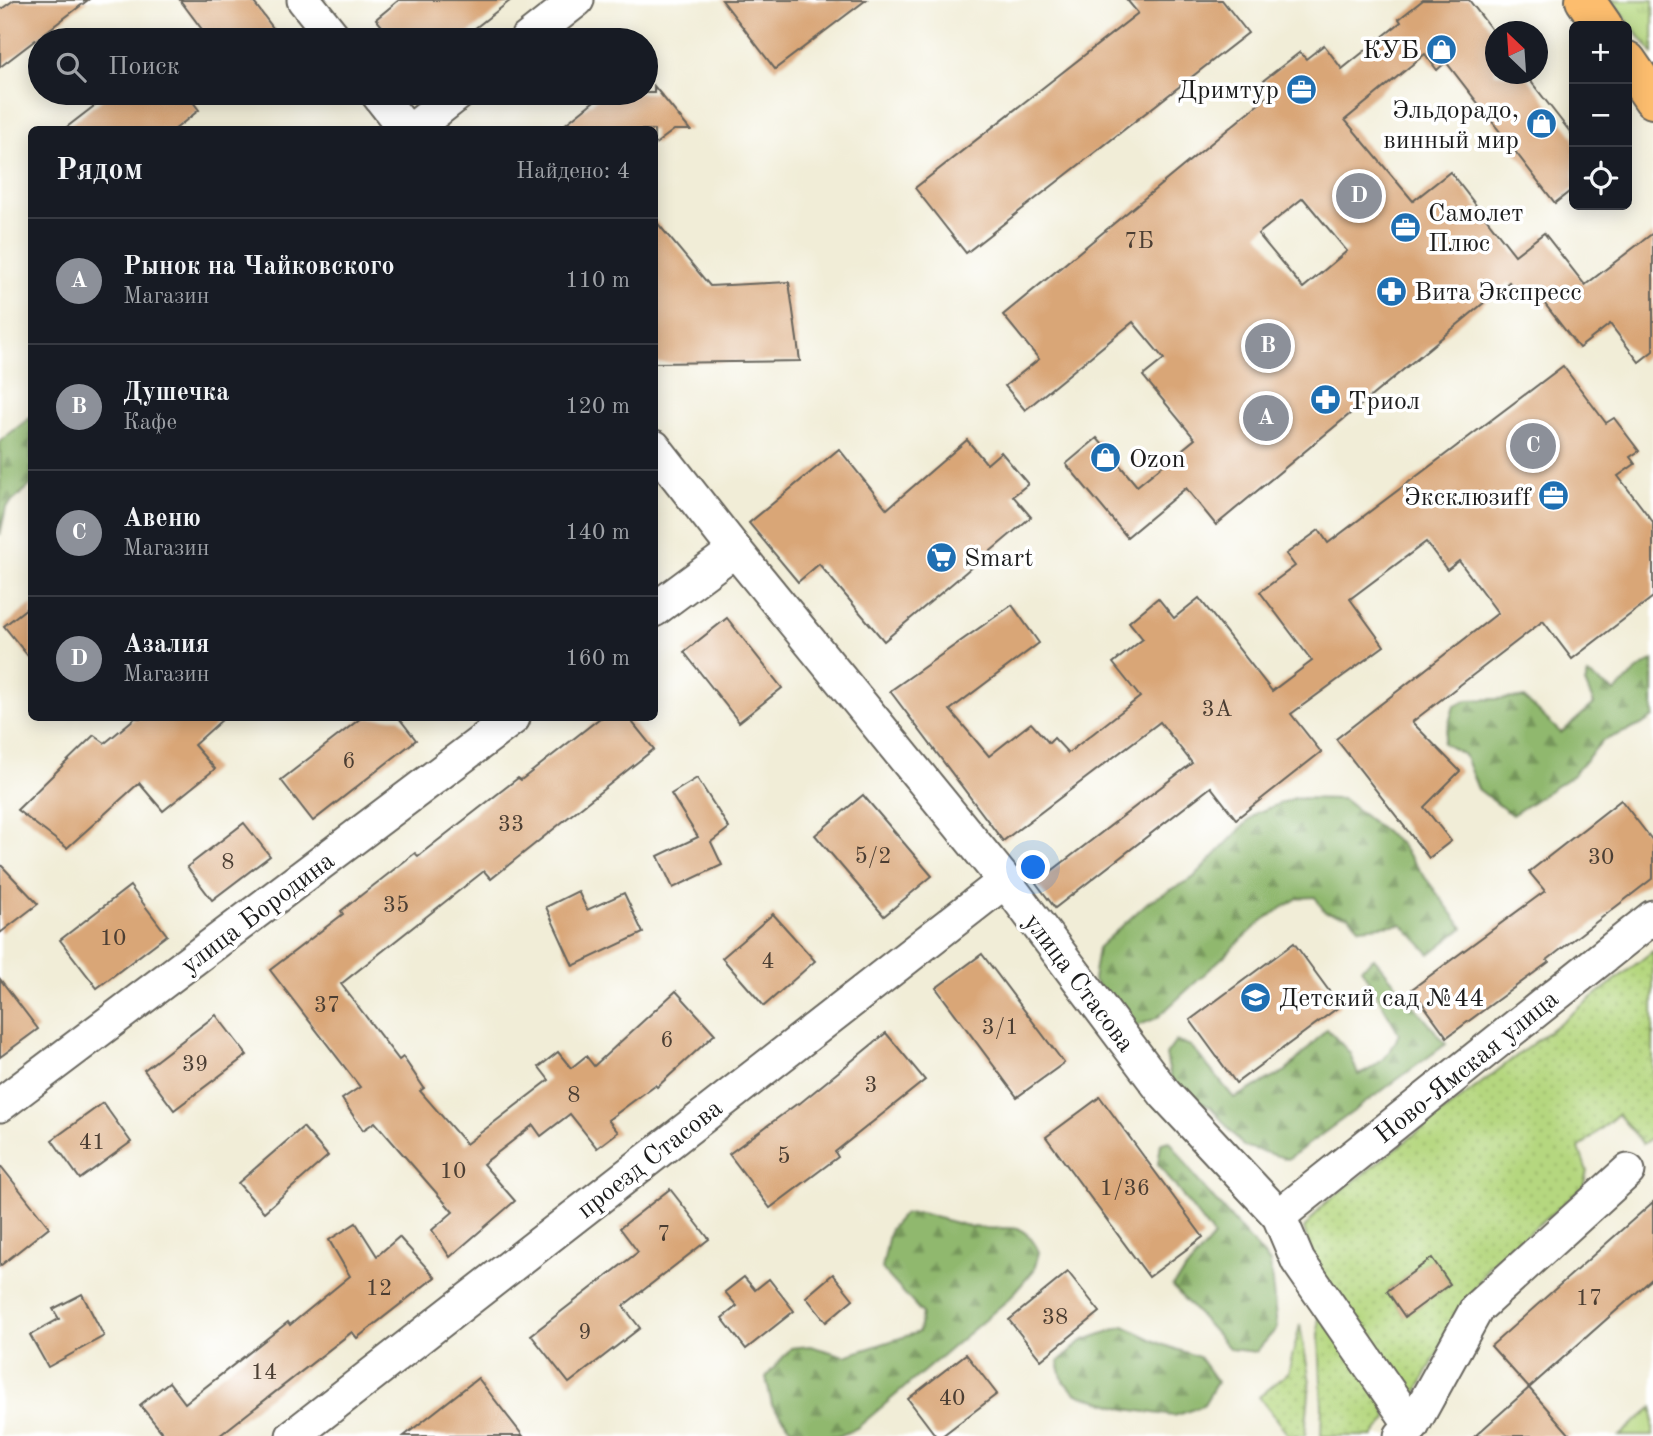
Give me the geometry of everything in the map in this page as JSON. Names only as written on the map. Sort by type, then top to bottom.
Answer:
[{"type":"main road","points":[[1585,0],[1600,21]]},
{"type":"main road","points":[[1632,68],[1653,99]]},
{"type":"street","points":[[304,0],[326,28]]},
{"type":"street","points":[[541,28],[577,0]]},
{"type":"street","points":[[386,105],[403,126]]},
{"type":"street","points":[[417,126],[444,105]]},
{"type":"street","name":"улица Стасова","points":[[658,452],[1005,881],[1165,1094],[1279,1216],[1298,1262],[1407,1431]]},
{"type":"street","points":[[658,607],[735,550]]},
{"type":"street","name":"улица Бородина","points":[[0,1105],[509,721]]},
{"type":"street","name":"проезд Стасова","points":[[293,1436],[1005,881]]},
{"type":"street","name":"Ново-Ямская улица","points":[[1279,1216],[1653,917]]},
{"type":"street","points":[[1407,1431],[1477,1308],[1628,1171]]},
{"type":"green space","points":[[1612,0],[1653,0],[1653,54],[1632,26],[1632,21],[1628,21]]},
{"type":"green space","points":[[28,419],[28,488],[6,507],[0,535],[0,441]]},
{"type":"green space","points":[[1653,660],[1653,717],[1641,725],[1602,741],[1573,775],[1512,815],[1478,789],[1464,755],[1443,743],[1454,706],[1467,700],[1524,698],[1561,733],[1594,704],[1585,683],[1588,675],[1615,692],[1635,672]]},
{"type":"green space","points":[[1294,798],[1343,799],[1400,844],[1463,928],[1430,954],[1402,924],[1360,928],[1349,916],[1325,912],[1315,897],[1298,898],[1263,920],[1157,1018],[1130,1029],[1093,979],[1098,948],[1148,902],[1193,878],[1256,813]]},
{"type":"green space","points":[[1653,951],[1653,1136],[1643,1144],[1618,1114],[1579,1148],[1587,1171],[1583,1187],[1488,1267],[1452,1326],[1410,1405],[1317,1269],[1304,1229],[1323,1205]],"holes":[[[1432,1259],[1450,1284],[1405,1316],[1387,1291]]]},
{"type":"green space","points":[[1374,958],[1446,1044],[1288,1159],[1243,1146],[1211,1107],[1183,1095],[1171,1079],[1166,1055],[1176,1041],[1191,1046],[1234,1098],[1286,1071],[1327,1029],[1350,1053],[1358,1075],[1372,1068],[1388,1053],[1399,1033],[1361,968]]},
{"type":"green space","points":[[1170,1141],[1198,1181],[1270,1263],[1277,1328],[1256,1352],[1230,1349],[1172,1286],[1214,1237],[1158,1164],[1161,1143]]},
{"type":"green space","points":[[921,1213],[985,1229],[1019,1229],[1026,1233],[1039,1252],[1034,1270],[1010,1298],[857,1428],[839,1436],[798,1436],[772,1405],[766,1377],[791,1348],[810,1346],[845,1356],[919,1332],[922,1313],[882,1269],[890,1229],[903,1214]]},
{"type":"green space","points":[[1318,1312],[1386,1406],[1387,1419],[1373,1436],[1321,1436]]},
{"type":"green space","points":[[1300,1325],[1310,1382],[1305,1436],[1289,1436],[1259,1397],[1288,1373]]},
{"type":"green space","points":[[1124,1326],[1161,1344],[1199,1357],[1217,1382],[1203,1406],[1174,1416],[1126,1409],[1077,1394],[1063,1381],[1058,1362],[1082,1341]]},
{"type":"green space","points":[[1653,1407],[1653,1436],[1619,1436]]},
{"type":"building","points":[[14,0],[88,0],[51,28],[28,28],[28,46],[0,67],[0,10]]},
{"type":"building","points":[[180,0],[252,0],[273,28],[201,28]]},
{"type":"building","points":[[399,0],[511,0],[475,28],[383,28],[376,19]]},
{"type":"building","points":[[722,0],[866,0],[775,69]]},
{"type":"building","points":[[1127,0],[1222,0],[1248,33],[966,253],[915,188],[1138,13]]},
{"type":"building","points":[[1423,0],[1469,0],[1485,21],[1485,84],[1533,84],[1569,131],[1569,192],[1555,203],[1446,62],[1437,70],[1425,54],[1345,120],[1413,201],[1450,172],[1515,255],[1544,233],[1585,285],[1653,233],[1653,351],[1639,362],[1610,324],[1579,348],[1534,290],[1522,299],[1509,282],[1216,525],[1186,488],[1127,537],[1066,464],[1097,438],[1137,486],[1195,439],[1143,376],[1164,359],[1133,322],[1025,410],[1005,386],[1039,359],[1003,315],[1273,92],[1264,80],[1300,52],[1306,59],[1324,45],[1342,69],[1401,22],[1399,19]],"holes":[[[1303,198],[1347,251],[1303,288],[1258,234]]]},
{"type":"building","points":[[658,91],[690,130],[674,130],[658,142],[658,126],[563,126],[589,105],[658,105]]},
{"type":"building","points":[[95,105],[195,105],[199,110],[179,126],[68,126]]},
{"type":"building","points":[[658,224],[710,286],[789,282],[800,361],[658,363]]},
{"type":"building","points":[[1563,366],[1606,423],[1614,418],[1639,451],[1630,457],[1635,464],[1618,476],[1653,522],[1653,597],[1572,659],[1543,621],[1412,722],[1460,771],[1424,807],[1451,841],[1429,858],[1336,739],[1498,613],[1459,561],[1447,570],[1426,542],[1350,599],[1384,646],[1291,714],[1321,752],[1236,819],[1211,787],[1055,908],[1036,883],[1192,763],[1160,722],[1003,841],[890,691],[1012,605],[1039,643],[950,710],[989,756],[1031,723],[1049,743],[1054,738],[1068,753],[1140,697],[1113,663],[1143,639],[1129,622],[1158,598],[1174,618],[1199,598],[1272,691],[1312,661],[1260,592],[1295,566],[1286,554],[1319,530],[1328,543]]},
{"type":"building","points":[[967,440],[987,464],[1001,452],[1028,484],[1013,496],[1031,517],[884,641],[819,564],[798,582],[749,523],[839,449],[887,509]]},
{"type":"building","points":[[28,607],[28,656],[4,626]]},
{"type":"building","points":[[727,618],[782,688],[739,722],[684,652]]},
{"type":"building","points":[[131,721],[221,721],[194,745],[215,769],[163,811],[139,783],[67,848],[17,810],[94,735],[105,743]]},
{"type":"building","points":[[357,721],[401,721],[416,740],[313,821],[281,780]]},
{"type":"building","points":[[596,721],[631,721],[654,749],[491,879],[484,871],[341,984],[399,1060],[403,1057],[424,1088],[420,1091],[466,1144],[549,1080],[539,1067],[558,1052],[571,1068],[586,1056],[594,1066],[676,991],[715,1034],[657,1087],[655,1085],[608,1120],[618,1132],[597,1148],[570,1114],[541,1136],[533,1125],[483,1164],[515,1201],[450,1257],[432,1230],[453,1212],[375,1122],[363,1130],[342,1099],[360,1087],[270,970],[343,914],[341,911],[415,853],[418,856],[518,778],[521,780]]},
{"type":"building","points":[[697,778],[729,828],[711,842],[722,865],[673,888],[658,856],[698,837],[671,794]]},
{"type":"building","points":[[863,795],[932,876],[884,916],[815,835]]},
{"type":"building","points":[[1621,800],[1653,841],[1653,878],[1547,960],[1549,962],[1447,1037],[1412,989],[1545,891],[1529,872]]},
{"type":"building","points":[[244,823],[270,856],[212,900],[187,867]]},
{"type":"building","points":[[0,864],[38,904],[0,933]]},
{"type":"building","points":[[130,886],[167,935],[97,988],[60,940]]},
{"type":"building","points":[[578,891],[587,910],[624,893],[643,933],[573,966],[546,907]]},
{"type":"building","points":[[773,914],[815,961],[764,1006],[722,958]]},
{"type":"building","points":[[1294,943],[1340,1006],[1236,1083],[1190,1020]]},
{"type":"building","points":[[982,954],[1064,1063],[1017,1097],[936,988]]},
{"type":"building","points":[[0,979],[38,1029],[0,1057]]},
{"type":"building","points":[[216,1015],[247,1055],[174,1110],[144,1070]]},
{"type":"building","points":[[886,1033],[925,1080],[835,1152],[838,1157],[770,1208],[729,1154],[799,1104]]},
{"type":"building","points":[[1100,1097],[1203,1237],[1149,1277],[1046,1137]]},
{"type":"building","points":[[103,1103],[131,1142],[80,1179],[52,1140]]},
{"type":"building","points":[[303,1127],[328,1156],[264,1212],[238,1183]]},
{"type":"building","points":[[0,1165],[49,1227],[0,1266]]},
{"type":"building","points":[[670,1189],[709,1239],[623,1306],[640,1328],[569,1383],[531,1335],[638,1252],[620,1228]]},
{"type":"building","points":[[1653,1202],[1653,1278],[1529,1388],[1491,1346]]},
{"type":"building","points":[[356,1223],[377,1256],[399,1237],[435,1277],[357,1338],[352,1332],[219,1436],[165,1436],[140,1405],[169,1382],[185,1403],[288,1322],[290,1325],[350,1276],[329,1240]]},
{"type":"building","points":[[1432,1258],[1450,1284],[1405,1317],[1387,1291]]},
{"type":"building","points":[[1068,1272],[1100,1312],[1041,1360],[1009,1320]]},
{"type":"building","points":[[833,1274],[853,1299],[826,1322],[806,1297]]},
{"type":"building","points":[[744,1277],[755,1290],[769,1279],[794,1311],[746,1349],[722,1318],[737,1306],[725,1292]]},
{"type":"building","points":[[82,1294],[104,1336],[48,1367],[30,1335],[59,1319],[53,1309]]},
{"type":"building","points":[[966,1354],[997,1394],[942,1436],[936,1436],[908,1399]]},
{"type":"building","points":[[478,1378],[523,1436],[404,1436]]},
{"type":"building","points":[[1529,1388],[1571,1436],[1475,1436]]},
{"type":"place","name":"КУБ","points":[[1442,49]]},
{"type":"place","name":"Дримтур","points":[[1302,89]]},
{"type":"place","name":"Эльдорадо, винный мир","points":[[1542,124]]},
{"type":"place","name":"Азалия","points":[[1359,196]]},
{"type":"place","name":"Самолет Плюс","points":[[1405,227]]},
{"type":"place","name":"Вита Экспресс","points":[[1391,291]]},
{"type":"place","name":"Душечка","points":[[1268,346]]},
{"type":"place","name":"Триол","points":[[1325,400]]},
{"type":"place","name":"Рынок на Чайковского","points":[[1266,418]]},
{"type":"place","name":"Авеню","points":[[1533,446]]},
{"type":"place","name":"Ozon","points":[[1106,458]]},
{"type":"place","name":"Эксклюзиff","points":[[1554,496]]},
{"type":"place","name":"Smart","points":[[941,557]]},
{"type":"place","name":"Детский сад №44","points":[[1256,997]]}]
